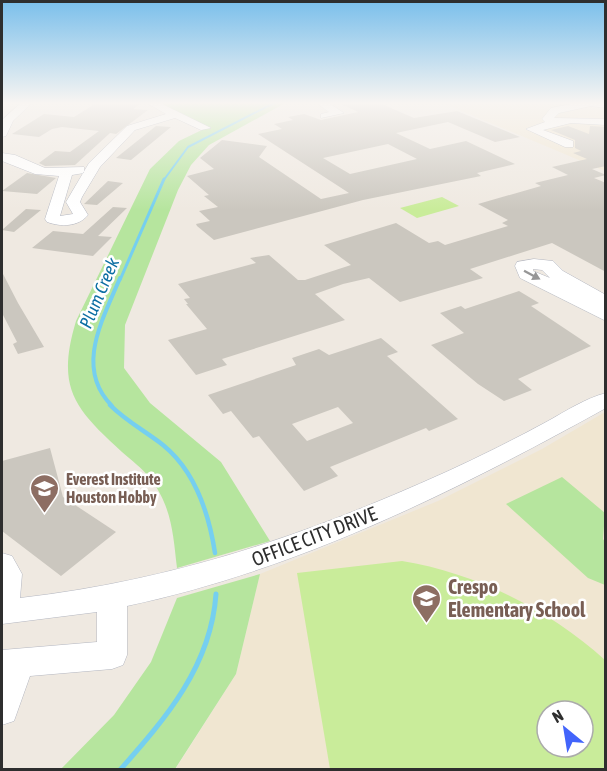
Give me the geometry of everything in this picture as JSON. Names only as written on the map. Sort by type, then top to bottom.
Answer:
[{"type":"street","points":[[66,172],[65,184],[52,213],[52,219],[56,221],[76,219],[81,215],[73,202],[94,166],[121,138]]},
{"type":"street","points":[[554,138],[569,144]]},
{"type":"street","points":[[2,149],[13,154],[17,160]]},
{"type":"street","points":[[2,157],[17,160],[34,170],[66,172],[94,166]]},
{"type":"street","points":[[606,303],[557,275],[547,265],[534,264],[523,267],[526,274],[548,283],[606,316]]},
{"type":"street","name":"OFFICE CITY DRIVE","points":[[2,610],[112,596],[236,566],[287,549],[420,495],[526,443],[606,399]]},
{"type":"street","points":[[2,564],[7,570],[10,581],[2,610]]},
{"type":"street","points":[[2,710],[10,663],[112,655],[112,596]]},
{"type":"shaded area","points":[[526,138],[605,138],[605,171]]},
{"type":"shaded area","name":"Crespo Elementary School","points":[[605,412],[605,769],[175,770],[236,674],[260,574],[438,501],[542,449]]},
{"type":"green space","points":[[185,138],[222,138],[209,145],[191,165],[178,190],[125,325],[124,368],[150,403],[221,462],[270,541],[177,568],[170,521],[163,499],[146,474],[105,436],[81,409],[69,380],[68,364],[76,321],[150,169],[179,141]]},
{"type":"green space","points":[[442,197],[459,206],[417,218],[400,208]]},
{"type":"green space","points":[[562,477],[605,513],[603,539],[605,542],[605,585],[588,578],[506,504]]},
{"type":"green space","points":[[402,561],[457,574],[511,596],[536,610],[584,642],[605,660],[605,769],[330,769],[297,573]]},
{"type":"green space","points":[[260,574],[236,674],[175,769],[61,769],[114,715],[151,662],[177,598]]},
{"type":"building","points":[[89,138],[105,138],[75,165],[45,166],[39,163],[55,151],[70,152]]},
{"type":"building","points":[[141,138],[158,138],[131,160],[116,158]]},
{"type":"building","points":[[264,138],[407,138],[430,149],[466,141],[515,164],[477,173],[481,176],[363,200],[214,240],[196,224],[210,221],[199,211],[218,207],[204,196],[209,195],[187,176],[214,169],[200,158],[222,140],[267,146],[259,157],[321,199],[349,193]],"holes":[[[388,144],[417,159],[350,174],[323,158]]]},
{"type":"building","points":[[486,138],[515,138],[495,142]]},
{"type":"building","points":[[570,138],[606,138],[606,166],[592,169],[606,175],[594,178],[606,183],[606,272],[552,243],[470,269],[483,278],[400,302],[369,278],[343,284],[315,294],[345,320],[222,359],[227,365],[196,375],[168,340],[207,329],[186,304],[188,304],[184,299],[190,298],[178,284],[256,263],[250,258],[269,255],[298,280],[305,280],[351,265],[324,245],[396,223],[429,243],[438,241],[445,245],[508,226],[502,223],[508,220],[478,204],[541,186],[535,183],[568,175],[552,167],[587,159],[573,153],[581,151],[575,148],[575,140]]},
{"type":"building","points":[[27,173],[56,178],[37,194],[2,191]]},
{"type":"building","points":[[108,181],[123,183],[97,205],[84,204]]},
{"type":"building","points":[[113,207],[127,208],[98,236],[112,237],[93,256],[32,248],[53,231],[83,234]]},
{"type":"building","points":[[26,209],[41,210],[14,232],[2,230]]},
{"type":"building","points":[[2,272],[44,347],[18,354],[13,344],[17,342],[2,313]]},
{"type":"building","points":[[519,291],[539,303],[531,306],[591,346],[518,379],[532,390],[504,401],[478,384],[431,345],[464,333],[440,313],[461,306],[465,309]]},
{"type":"building","points":[[381,338],[398,352],[387,356],[458,419],[429,431],[426,428],[330,467],[338,476],[304,491],[259,436],[253,438],[231,411],[223,414],[208,395],[296,365],[292,358],[319,349],[329,355]],"holes":[[[338,407],[353,423],[307,441],[292,424]]]},
{"type":"building","name":"Everest Institute Houston Hobby","points":[[50,448],[63,497],[116,532],[61,576],[2,531],[2,461]]},
{"type":"waterway","name":"Plum Creek","points":[[163,181],[188,147],[206,138]]},
{"type":"waterway","name":"Plum Creek","points":[[120,280],[163,181]]},
{"type":"waterway","name":"Plum Creek","points":[[112,406],[101,391],[95,376],[93,360],[100,326],[120,278]]},
{"type":"waterway","name":"Plum Creek","points":[[110,405],[163,445],[184,467],[199,494],[209,523],[215,553]]},
{"type":"waterway","name":"Plum Creek","points":[[120,770],[154,731],[196,668],[212,620],[216,594]]},
{"type":"place","name":"Everest Institute Houston Hobby","points":[[45,514]]},
{"type":"place","name":"Crespo Elementary School","points":[[427,624]]}]
